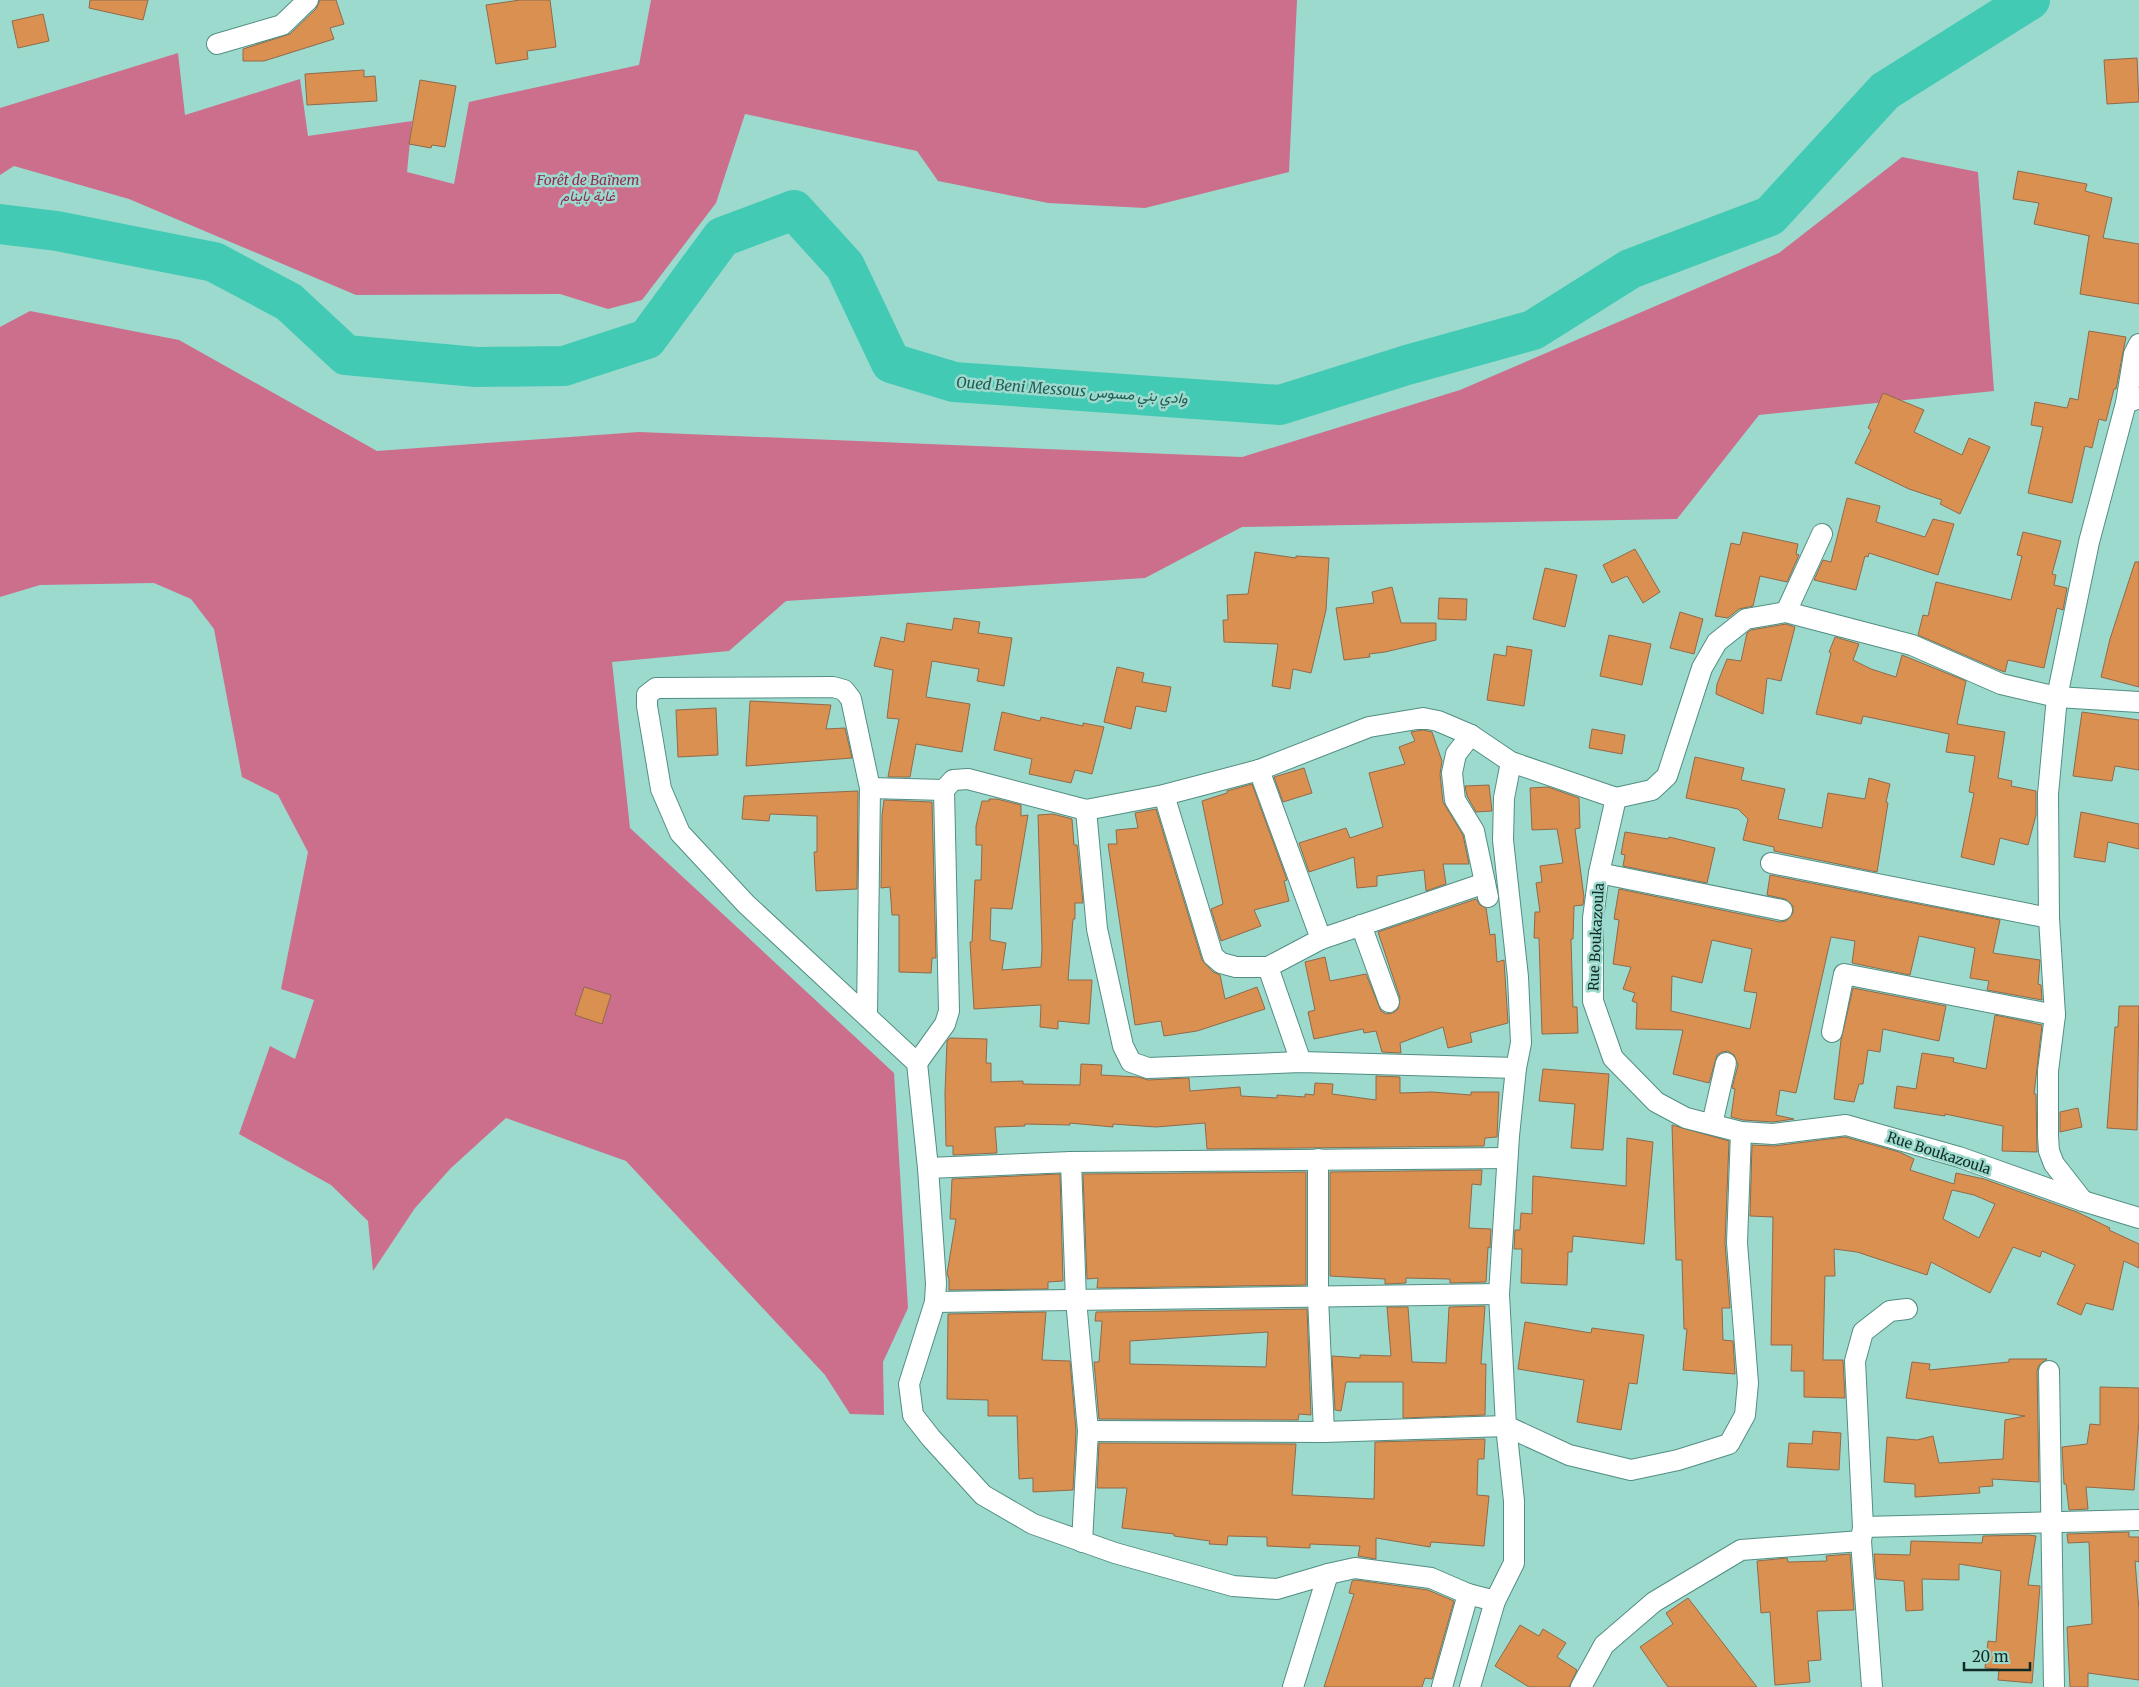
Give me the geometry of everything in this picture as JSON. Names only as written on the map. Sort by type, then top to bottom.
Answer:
[{"type":"street","points":[[217,44],[282,25],[308,0]]},
{"type":"street","points":[[2083,1201],[2054,1164],[2049,1151],[2048,1071],[2055,1015],[2049,918],[2048,794],[2057,698],[2089,542],[2132,401],[2134,354],[2139,344]]},
{"type":"street","points":[[1786,612],[1822,534]]},
{"type":"street","points":[[917,1063],[946,1024],[949,1011],[944,790],[953,780],[968,779],[1086,810],[1164,795],[1259,770],[1369,727],[1423,718],[1438,721],[1472,734],[1511,762],[1575,782],[1616,798],[1652,790],[1667,776],[1702,668],[1717,642],[1746,619],[1786,612],[1912,644],[2001,684],[2057,698],[2139,702]]},
{"type":"street","points":[[868,1015],[870,788],[851,699],[844,690],[833,687],[656,688],[647,695],[647,706],[661,789],[680,833],[746,904],[868,1015],[917,1063],[928,1168],[936,1283],[934,1302],[909,1384],[913,1415],[931,1438],[983,1495],[1033,1524],[1082,1542],[1233,1586],[1277,1589],[1355,1568],[1431,1578],[1468,1594],[1494,1601]]},
{"type":"street","points":[[1164,795],[1213,956],[1221,963],[1236,967],[1268,967],[1321,939],[1487,890],[1474,831],[1455,800],[1452,773],[1456,754],[1472,734]]},
{"type":"street","points":[[1470,1687],[1494,1601],[1514,1563],[1514,1501],[1506,1426],[1499,1294],[1507,1158],[1516,1068],[1521,1043],[1518,977],[1502,840],[1504,798],[1511,762]]},
{"type":"street","points":[[1259,770],[1321,939]]},
{"type":"street","points":[[870,788],[944,790]]},
{"type":"street","name":"Rue Boukazoula","points":[[1616,798],[1599,873],[1593,918],[1593,1001],[1613,1058],[1656,1102],[1686,1118],[1742,1132],[1773,1134],[1846,1125],[1959,1157],[2083,1201],[2139,1218]]},
{"type":"street","points":[[1086,810],[1096,928],[1123,1046],[1131,1062],[1148,1068],[1301,1062],[1516,1068]]},
{"type":"street","points":[[1771,862],[2049,918]]},
{"type":"street","points":[[1599,873],[1782,910]]},
{"type":"street","points":[[1361,926],[1389,1002]]},
{"type":"street","points":[[1268,967],[1301,1062]]},
{"type":"street","points":[[1832,1032],[1844,974],[2055,1015]]},
{"type":"street","points":[[1712,1124],[1726,1063]]},
{"type":"street","points":[[1088,1431],[1324,1432],[1506,1426],[1569,1455],[1631,1470],[1678,1460],[1729,1444],[1745,1415],[1748,1383],[1737,1242],[1742,1132]]},
{"type":"street","points":[[928,1168],[1071,1162],[1507,1158]]},
{"type":"street","points":[[1318,1159],[1318,1297],[1324,1432]]},
{"type":"street","points":[[1071,1162],[1076,1300],[1088,1431],[1082,1542]]},
{"type":"street","points":[[934,1302],[1499,1294]]},
{"type":"street","points":[[1872,1687],[1862,1534],[1854,1361],[1863,1332],[1890,1311],[1907,1309]]},
{"type":"street","points":[[2050,1371],[2054,1687]]},
{"type":"street","points":[[1582,1687],[1604,1646],[1654,1602],[1741,1550],[1862,1534],[2051,1522],[2139,1520]]},
{"type":"street","points":[[1293,1687],[1328,1574]]},
{"type":"street","points":[[1442,1687],[1468,1594]]},
{"type":"green space","name":"Forêt de Baïnem غابة باينام","points":[[651,0],[1297,0],[1289,172],[1145,208],[1048,203],[938,181],[917,151],[745,114],[716,203],[642,300],[608,309],[560,294],[356,295],[129,199],[14,166],[0,175],[0,108],[178,53],[185,115],[300,79],[308,136],[412,121],[407,172],[454,184],[469,102],[639,65]]},
{"type":"green space","points":[[1902,157],[1978,172],[1994,391],[1759,415],[1677,519],[1242,527],[1145,578],[786,601],[729,651],[612,662],[630,828],[894,1073],[908,1308],[883,1362],[884,1415],[850,1414],[825,1375],[626,1161],[506,1118],[451,1168],[415,1208],[373,1271],[368,1221],[331,1185],[239,1134],[270,1046],[295,1059],[314,1000],[281,989],[308,852],[278,795],[242,777],[214,629],[191,599],[154,583],[40,585],[0,597],[0,327],[30,311],[179,340],[377,451],[639,432],[1242,457],[1460,390],[1779,253]]},
{"type":"building","points":[[90,0],[148,0],[143,20],[89,8]]},
{"type":"building","points":[[320,0],[336,0],[344,24],[330,28],[334,39],[264,61],[243,61],[243,49],[290,34],[316,9]]},
{"type":"building","points":[[520,0],[550,0],[556,47],[527,51],[528,59],[496,64],[486,5]]},
{"type":"building","points":[[43,14],[49,41],[18,48],[12,21]]},
{"type":"building","points":[[2137,58],[2139,102],[2107,104],[2104,60]]},
{"type":"building","points":[[364,70],[364,77],[375,76],[377,101],[307,105],[305,74]]},
{"type":"building","points":[[420,80],[456,86],[445,147],[432,145],[431,148],[409,144]]},
{"type":"building","points":[[2018,171],[2087,184],[2085,191],[2112,198],[2103,238],[2139,244],[2139,304],[2080,294],[2090,236],[2034,224],[2039,203],[2013,199]]},
{"type":"building","points":[[2089,331],[2126,337],[2116,389],[2114,389],[2106,421],[2099,419],[2092,448],[2085,446],[2072,503],[2028,493],[2043,427],[2031,425],[2035,402],[2067,408],[2070,398],[2078,400]]},
{"type":"building","points":[[1883,393],[1924,410],[1914,432],[1962,455],[1969,438],[1990,447],[1960,514],[1940,504],[1942,500],[1909,489],[1855,463],[1871,430],[1868,428]]},
{"type":"building","points":[[1847,498],[1880,506],[1876,522],[1925,537],[1933,519],[1954,524],[1938,575],[1869,553],[1868,557],[1865,556],[1856,590],[1814,580],[1823,560],[1831,562]]},
{"type":"building","points":[[1743,532],[1798,544],[1796,554],[1799,555],[1787,582],[1760,576],[1753,606],[1739,609],[1728,618],[1715,616],[1731,543],[1740,545]]},
{"type":"building","points":[[2023,532],[2061,541],[2052,574],[2056,575],[2054,585],[2067,588],[2063,610],[2057,608],[2044,668],[2008,660],[2005,672],[1918,635],[1923,615],[1928,616],[1936,582],[2011,600],[2022,556],[2017,555]]},
{"type":"building","points":[[1635,549],[1660,592],[1643,603],[1627,576],[1612,583],[1603,565]]},
{"type":"building","points":[[1255,552],[1296,558],[1296,556],[1329,558],[1326,610],[1311,673],[1293,669],[1290,689],[1272,686],[1278,644],[1224,642],[1223,620],[1228,620],[1227,595],[1248,594]]},
{"type":"building","points":[[2135,562],[2139,562],[2139,687],[2101,677],[2110,639]]},
{"type":"building","points":[[1545,568],[1577,575],[1565,627],[1533,619]]},
{"type":"building","points":[[1392,587],[1401,623],[1436,623],[1436,640],[1369,654],[1370,657],[1344,660],[1336,608],[1374,603],[1372,592]]},
{"type":"building","points":[[1439,598],[1467,599],[1466,620],[1438,619]]},
{"type":"building","points":[[1680,612],[1703,619],[1694,654],[1670,648]]},
{"type":"building","points":[[954,618],[980,622],[978,633],[1012,638],[1004,686],[977,681],[979,669],[932,661],[926,697],[970,704],[962,752],[916,744],[910,777],[888,777],[899,719],[887,718],[893,670],[874,666],[881,637],[904,642],[907,623],[952,630]]},
{"type":"building","points":[[1786,624],[1795,627],[1781,681],[1767,678],[1763,714],[1716,694],[1717,684],[1727,659],[1741,661],[1747,633],[1751,630]]},
{"type":"building","points":[[1609,635],[1651,644],[1642,685],[1600,676]]},
{"type":"building","points":[[1835,637],[1859,644],[1853,660],[1871,669],[1896,677],[1902,655],[1966,681],[1957,724],[2005,732],[1998,778],[2012,781],[2011,786],[2036,791],[2036,815],[2028,845],[2000,838],[1994,865],[1961,857],[1974,793],[1969,792],[1975,756],[1946,752],[1949,734],[1863,716],[1861,724],[1816,714],[1831,653],[1829,652]]},
{"type":"building","points":[[1507,646],[1532,650],[1524,706],[1487,700],[1494,654],[1506,656]]},
{"type":"building","points":[[1117,667],[1144,673],[1142,682],[1171,687],[1166,712],[1136,706],[1131,729],[1104,722]]},
{"type":"building","points":[[750,701],[831,705],[826,729],[845,728],[852,758],[746,766]]},
{"type":"building","points":[[716,708],[718,755],[678,757],[676,710]]},
{"type":"building","points":[[1002,712],[1040,721],[1041,717],[1083,726],[1083,723],[1104,727],[1092,774],[1075,770],[1071,783],[1029,774],[1032,759],[994,750]]},
{"type":"building","points":[[2082,712],[2139,720],[2139,770],[2115,766],[2112,781],[2073,776]]},
{"type":"building","points":[[1592,729],[1625,735],[1622,754],[1589,748]]},
{"type":"building","points":[[1423,730],[1432,732],[1442,761],[1440,774],[1443,802],[1463,835],[1469,864],[1443,864],[1446,884],[1426,891],[1424,870],[1377,876],[1377,886],[1357,888],[1354,857],[1309,872],[1299,843],[1346,828],[1350,838],[1383,827],[1369,773],[1405,764],[1399,747],[1415,741],[1411,732]]},
{"type":"building","points":[[1695,757],[1744,768],[1741,780],[1785,789],[1778,819],[1822,828],[1828,793],[1865,799],[1869,778],[1890,784],[1877,872],[1774,851],[1774,847],[1743,840],[1748,819],[1738,809],[1686,798]]},
{"type":"building","points":[[1304,768],[1312,793],[1283,802],[1274,777]]},
{"type":"building","points":[[1252,784],[1287,880],[1284,881],[1289,901],[1254,910],[1261,926],[1221,941],[1211,909],[1223,904],[1202,801]]},
{"type":"building","points":[[1489,785],[1492,811],[1476,812],[1467,796],[1465,786]]},
{"type":"building","points":[[1548,787],[1579,798],[1580,828],[1575,829],[1584,897],[1583,905],[1574,906],[1573,939],[1571,939],[1573,1007],[1577,1007],[1578,1033],[1542,1034],[1539,938],[1534,938],[1535,912],[1540,912],[1536,883],[1542,882],[1540,866],[1563,863],[1557,829],[1532,830],[1530,788]]},
{"type":"building","points":[[858,791],[857,889],[816,891],[814,852],[817,852],[817,816],[770,814],[769,821],[742,819],[744,796]]},
{"type":"building","points":[[989,799],[1021,805],[1021,816],[1028,815],[1012,909],[991,908],[990,940],[1006,943],[1002,970],[1041,967],[1038,815],[1053,814],[1072,819],[1074,845],[1077,845],[1083,903],[1075,903],[1068,980],[1092,980],[1089,1024],[1058,1021],[1058,1029],[1040,1027],[1041,1005],[974,1009],[970,942],[972,942],[975,880],[981,880],[982,845],[976,845],[976,826],[982,801],[989,801]]},
{"type":"building","points":[[884,800],[932,802],[936,958],[932,958],[931,973],[899,972],[899,915],[892,915],[890,887],[881,888]]},
{"type":"building","points":[[1156,809],[1202,960],[1213,972],[1220,975],[1225,999],[1257,987],[1265,1009],[1197,1031],[1164,1036],[1161,1021],[1135,1025],[1108,844],[1117,844],[1116,830],[1138,828],[1135,813]]},
{"type":"building","points":[[2081,812],[2139,824],[2139,849],[2108,842],[2105,862],[2074,857]]},
{"type":"building","points":[[1625,832],[1668,839],[1669,837],[1715,848],[1707,883],[1623,866],[1625,855],[1621,854]]},
{"type":"building","points":[[1770,875],[2000,920],[1993,953],[2040,960],[2038,984],[2041,985],[2042,1000],[1987,990],[1989,981],[1970,978],[1975,948],[1919,936],[1910,975],[1852,963],[1855,941],[1831,937],[1796,1093],[1780,1090],[1776,1115],[1794,1119],[1773,1122],[1743,1120],[1731,1117],[1735,1089],[1732,1088],[1738,1065],[1734,1055],[1728,1051],[1717,1055],[1709,1083],[1673,1074],[1683,1030],[1636,1029],[1637,1003],[1632,1001],[1635,993],[1623,989],[1631,967],[1613,964],[1619,920],[1614,919],[1619,889],[1780,922],[1786,921],[1793,913],[1793,906],[1785,899],[1767,895]],"holes":[[[1712,940],[1752,949],[1744,991],[1757,993],[1750,1029],[1671,1011],[1672,976],[1702,983]]]},
{"type":"building","points":[[1476,899],[1480,905],[1486,908],[1490,935],[1495,934],[1497,962],[1504,960],[1508,1023],[1470,1033],[1472,1042],[1448,1048],[1443,1027],[1400,1043],[1401,1053],[1382,1052],[1376,1031],[1364,1033],[1363,1029],[1314,1039],[1308,1012],[1315,1010],[1305,962],[1325,957],[1330,981],[1366,974],[1381,1011],[1386,1014],[1393,1013],[1398,1009],[1400,998],[1378,932]]},
{"type":"building","points":[[584,987],[611,995],[602,1024],[575,1015]]},
{"type":"building","points":[[1853,988],[1946,1006],[1939,1041],[1883,1029],[1880,1052],[1868,1050],[1863,1084],[1859,1084],[1854,1102],[1834,1099],[1841,1040]]},
{"type":"building","points":[[2119,1006],[2139,1006],[2137,1130],[2107,1128],[2115,1027],[2118,1027]]},
{"type":"building","points":[[1995,1015],[2042,1025],[2034,1094],[2036,1094],[2037,1152],[2002,1151],[2003,1126],[1945,1114],[1945,1116],[1894,1108],[1897,1086],[1916,1089],[1922,1053],[1954,1058],[1953,1062],[1986,1069]]},
{"type":"building","points":[[950,1038],[987,1039],[986,1063],[991,1063],[991,1082],[1023,1081],[1023,1084],[1080,1085],[1081,1064],[1102,1065],[1101,1075],[1138,1077],[1148,1080],[1189,1078],[1190,1091],[1240,1087],[1241,1096],[1277,1098],[1277,1095],[1305,1097],[1305,1094],[1314,1095],[1315,1083],[1333,1084],[1332,1094],[1376,1100],[1376,1076],[1400,1077],[1400,1093],[1432,1092],[1471,1095],[1471,1092],[1499,1092],[1497,1137],[1485,1138],[1484,1146],[1207,1149],[1205,1123],[1156,1127],[1113,1124],[1113,1127],[1070,1123],[1070,1125],[1025,1124],[1025,1126],[995,1127],[997,1153],[953,1155],[953,1146],[946,1146],[945,1093],[947,1041]]},
{"type":"building","points":[[1543,1069],[1609,1074],[1603,1150],[1571,1148],[1575,1104],[1539,1101]]},
{"type":"building","points":[[2078,1108],[2082,1127],[2060,1132],[2060,1112]]},
{"type":"building","points":[[1672,1125],[1729,1141],[1725,1243],[1730,1308],[1722,1308],[1723,1340],[1733,1341],[1735,1374],[1683,1370],[1687,1329],[1684,1329],[1682,1260],[1676,1260]]},
{"type":"building","points":[[1845,1137],[1899,1152],[1914,1159],[1910,1170],[1954,1184],[1956,1173],[1984,1179],[2077,1212],[2139,1244],[2139,1268],[2124,1261],[2113,1310],[2086,1303],[2081,1315],[2057,1304],[2075,1265],[2042,1251],[2040,1257],[2013,1247],[1990,1293],[1931,1262],[1927,1275],[1857,1252],[1834,1249],[1835,1276],[1825,1276],[1823,1360],[1843,1360],[1845,1398],[1804,1397],[1804,1371],[1791,1371],[1792,1345],[1771,1345],[1773,1217],[1750,1216],[1752,1145],[1774,1146]],"holes":[[[1952,1190],[1974,1195],[1995,1204],[1979,1238],[1943,1219]]]},
{"type":"building","points":[[1627,1138],[1653,1142],[1644,1244],[1573,1236],[1572,1252],[1568,1252],[1567,1285],[1521,1283],[1522,1249],[1514,1249],[1515,1230],[1520,1230],[1521,1213],[1532,1214],[1533,1176],[1626,1186]]},
{"type":"building","points":[[1482,1170],[1481,1185],[1472,1184],[1469,1228],[1491,1229],[1486,1282],[1450,1283],[1450,1279],[1406,1278],[1406,1283],[1385,1284],[1385,1279],[1330,1276],[1330,1172]]},
{"type":"building","points":[[1306,1172],[1306,1285],[1097,1288],[1098,1278],[1087,1279],[1083,1174]]},
{"type":"building","points":[[1060,1174],[1063,1281],[1048,1282],[1048,1289],[949,1290],[947,1274],[956,1219],[950,1219],[952,1179]]},
{"type":"building","points":[[1485,1306],[1481,1364],[1486,1364],[1485,1415],[1403,1418],[1403,1382],[1346,1382],[1341,1411],[1335,1410],[1332,1356],[1360,1358],[1360,1355],[1391,1356],[1387,1307],[1408,1307],[1412,1362],[1446,1363],[1449,1307]]},
{"type":"building","points":[[1307,1309],[1311,1415],[1299,1414],[1298,1420],[1099,1419],[1094,1362],[1099,1362],[1102,1321],[1095,1321],[1096,1312]],"holes":[[[1268,1332],[1266,1367],[1130,1364],[1130,1341]]]},
{"type":"building","points":[[1046,1312],[1042,1360],[1070,1361],[1076,1431],[1073,1490],[1033,1492],[1033,1478],[1019,1479],[1017,1416],[988,1416],[988,1400],[947,1399],[948,1314]]},
{"type":"building","points":[[1525,1322],[1591,1333],[1592,1328],[1644,1335],[1637,1384],[1629,1383],[1621,1430],[1577,1422],[1584,1380],[1518,1369]]},
{"type":"building","points":[[2009,1359],[2047,1359],[2039,1365],[2037,1371],[2039,1482],[1992,1479],[1993,1486],[1979,1487],[1980,1493],[1915,1497],[1915,1484],[1884,1482],[1887,1437],[1917,1440],[1933,1436],[1939,1463],[2003,1459],[2005,1420],[2025,1416],[1906,1398],[1912,1362],[1930,1364],[1929,1370],[2009,1362]]},
{"type":"building","points":[[2100,1387],[2139,1388],[2139,1420],[2134,1490],[2086,1487],[2088,1509],[2069,1510],[2066,1484],[2064,1484],[2062,1447],[2087,1444],[2090,1424],[2100,1425]]},
{"type":"building","points":[[1813,1431],[1841,1433],[1839,1470],[1787,1467],[1789,1443],[1812,1444]]},
{"type":"building","points":[[1485,1439],[1484,1459],[1478,1459],[1477,1495],[1489,1496],[1484,1546],[1431,1542],[1430,1547],[1376,1538],[1376,1559],[1358,1556],[1360,1546],[1310,1544],[1310,1548],[1267,1546],[1267,1537],[1228,1536],[1227,1545],[1209,1544],[1210,1541],[1174,1536],[1174,1534],[1122,1528],[1127,1488],[1097,1488],[1099,1443],[1296,1444],[1292,1495],[1374,1499],[1375,1442]]},
{"type":"building","points":[[2129,1532],[2129,1537],[2139,1537],[2139,1562],[2135,1561],[2139,1610],[2139,1680],[2088,1673],[2088,1687],[2070,1687],[2067,1627],[2092,1624],[2089,1542],[2068,1543],[2067,1534]]},
{"type":"building","points":[[1983,1536],[2036,1536],[2028,1585],[2040,1586],[2032,1683],[1998,1680],[1999,1669],[1985,1668],[1988,1641],[1996,1642],[2001,1571],[1959,1564],[1959,1580],[1922,1579],[1923,1610],[1906,1611],[1904,1581],[1876,1579],[1874,1554],[1910,1555],[1911,1541],[1982,1543]]},
{"type":"building","points":[[1850,1554],[1854,1610],[1817,1611],[1821,1660],[1808,1661],[1810,1682],[1775,1685],[1770,1612],[1761,1613],[1757,1561],[1787,1558],[1788,1562],[1827,1561],[1826,1556]]},
{"type":"building","points":[[1352,1581],[1428,1590],[1454,1601],[1432,1679],[1425,1678],[1422,1687],[1324,1687],[1354,1594],[1349,1593]]},
{"type":"building","points":[[1688,1598],[1757,1687],[1668,1687],[1640,1647],[1673,1624],[1666,1613]]},
{"type":"building","points":[[1520,1625],[1539,1636],[1543,1629],[1566,1643],[1557,1657],[1577,1670],[1569,1687],[1529,1687],[1495,1666]]},
{"type":"waterway","name":"Oued Beni Messous وادي بني مسوس","points":[[0,224],[57,231],[214,262],[289,302],[346,355],[476,367],[564,366],[647,339],[722,237],[794,210],[845,266],[891,363],[954,382],[1280,405],[1407,365],[1533,330],[1630,269],[1770,216],[1885,91],[2030,0]]}]
